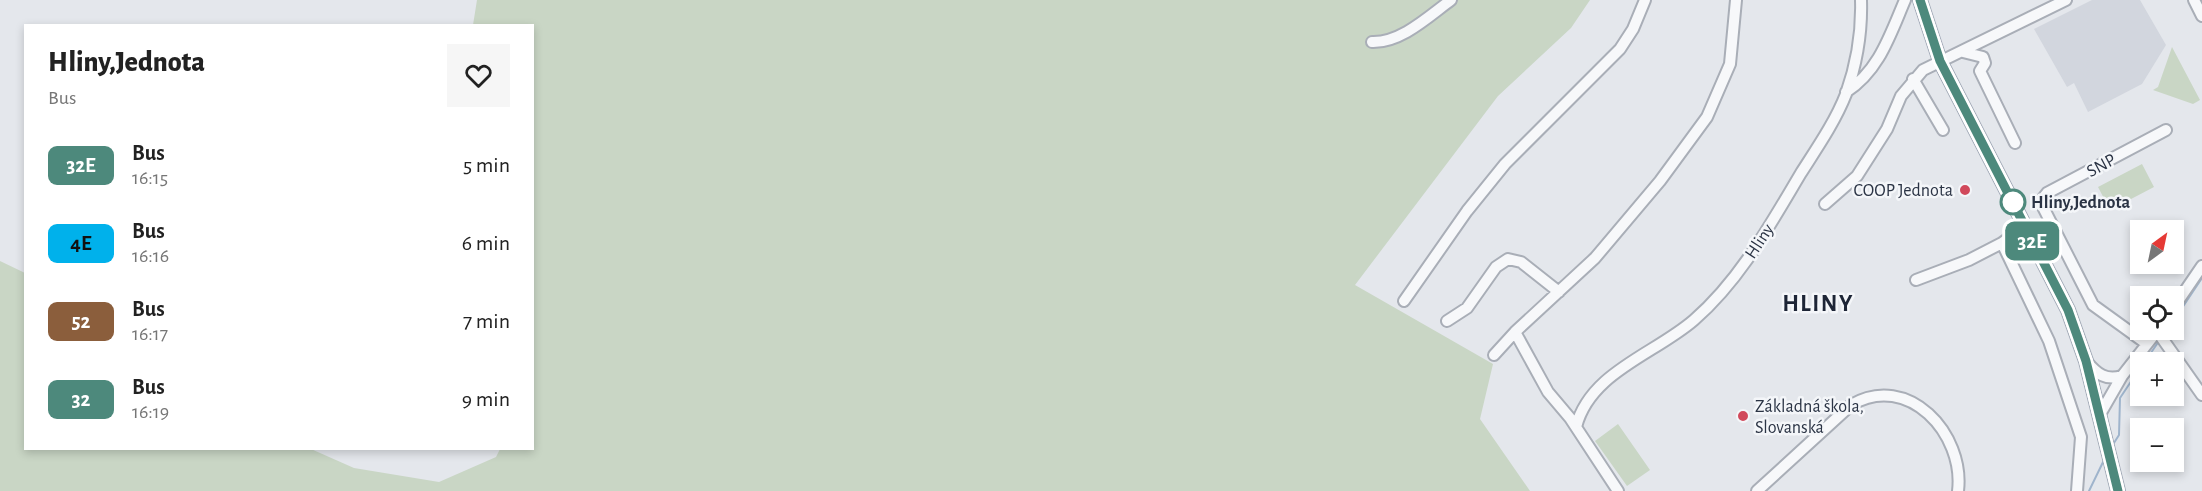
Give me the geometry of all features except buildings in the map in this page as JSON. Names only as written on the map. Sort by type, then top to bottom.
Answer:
[{"type":"main road","points":[[1920,0],[1940,61],[2068,310],[2086,361],[2118,491]]},
{"type":"street","points":[[1372,42],[1384,42],[1402,34],[1451,0]]},
{"type":"street","points":[[1404,301],[1467,211],[1505,164],[1620,49],[1636,23],[1646,0]]},
{"type":"street","points":[[1494,355],[1515,332],[1586,268],[1615,236],[1707,117],[1730,64],[1736,0]]},
{"type":"street","name":"Hliny","points":[[1576,427],[1581,407],[1604,383],[1628,364],[1689,324],[1733,278],[1760,241],[1830,125],[1846,92],[1860,41],[1861,0]]},
{"type":"street","points":[[1846,92],[1862,82],[1881,55],[1905,0]]},
{"type":"street","points":[[1825,204],[1857,176],[1887,129],[1901,96],[1913,79],[1940,61],[1963,52],[2066,0]]},
{"type":"street","points":[[2194,0],[2202,16]]},
{"type":"street","points":[[1963,52],[1983,57],[1985,63],[1980,71],[2014,143]]},
{"type":"street","points":[[1913,79],[1943,130]]},
{"type":"street","name":"SNP","points":[[2147,344],[2093,305],[2043,207],[2043,198],[2047,193],[2166,130]]},
{"type":"street","points":[[1916,280],[1969,260],[2002,243],[2025,226]]},
{"type":"street","points":[[2002,243],[2049,341],[2081,437],[2077,491]]},
{"type":"street","points":[[1447,321],[1467,308],[1496,267],[1508,259],[1521,262],[1559,292]]},
{"type":"street","points":[[2184,292],[2202,266]]},
{"type":"street","points":[[1515,332],[1548,392],[1576,427],[1618,491]]},
{"type":"street","points":[[2099,416],[2122,376],[2152,340]]},
{"type":"street","points":[[2164,340],[2202,395]]},
{"type":"street","points":[[2086,361],[2102,376],[2112,379],[2122,376]]},
{"type":"street","points":[[1757,491],[1851,405],[1880,395],[1896,396],[1914,403],[1938,423],[1955,454],[1958,491]]},
{"type":"shaded area","points":[[2092,0],[2140,0],[2166,45],[2142,84],[2088,112],[2074,83],[2067,87],[2034,29]]},
{"type":"green space","points":[[477,0],[1590,0],[1571,28],[1498,96],[1355,285],[1493,364],[1480,419],[1530,491],[0,491],[0,261],[24,273],[24,450],[313,450],[354,468],[439,482],[496,457],[500,450],[534,450],[534,24],[473,24]]},
{"type":"green space","points":[[2172,47],[2200,100],[2193,104],[2153,90],[2158,87]]},
{"type":"green space","points":[[2142,164],[2154,187],[2110,210],[2098,187]]},
{"type":"green space","points":[[1618,424],[1650,470],[1627,486],[1595,441]]},
{"type":"waterway","points":[[2184,305],[2202,278]]},
{"type":"waterway","points":[[2152,352],[2159,341]]},
{"type":"waterway","points":[[2112,446],[2119,435],[2120,398],[2130,383]]},
{"type":"waterway","points":[[2089,491],[2105,458]]},
{"type":"bus line","name":"32E","points":[[1920,0],[1932,44],[1940,61],[2068,310],[2086,361],[2118,491]]},
{"type":"place","name":"COOP Jednota","points":[[1965,190]]},
{"type":"place","name":"Hliny,Jednota","points":[[2013,202]]},
{"type":"place","name":"Základná škola, Slovanská","points":[[1743,416]]},
{"type":"district","name":"HLINY","points":[[1818,303]]}]
